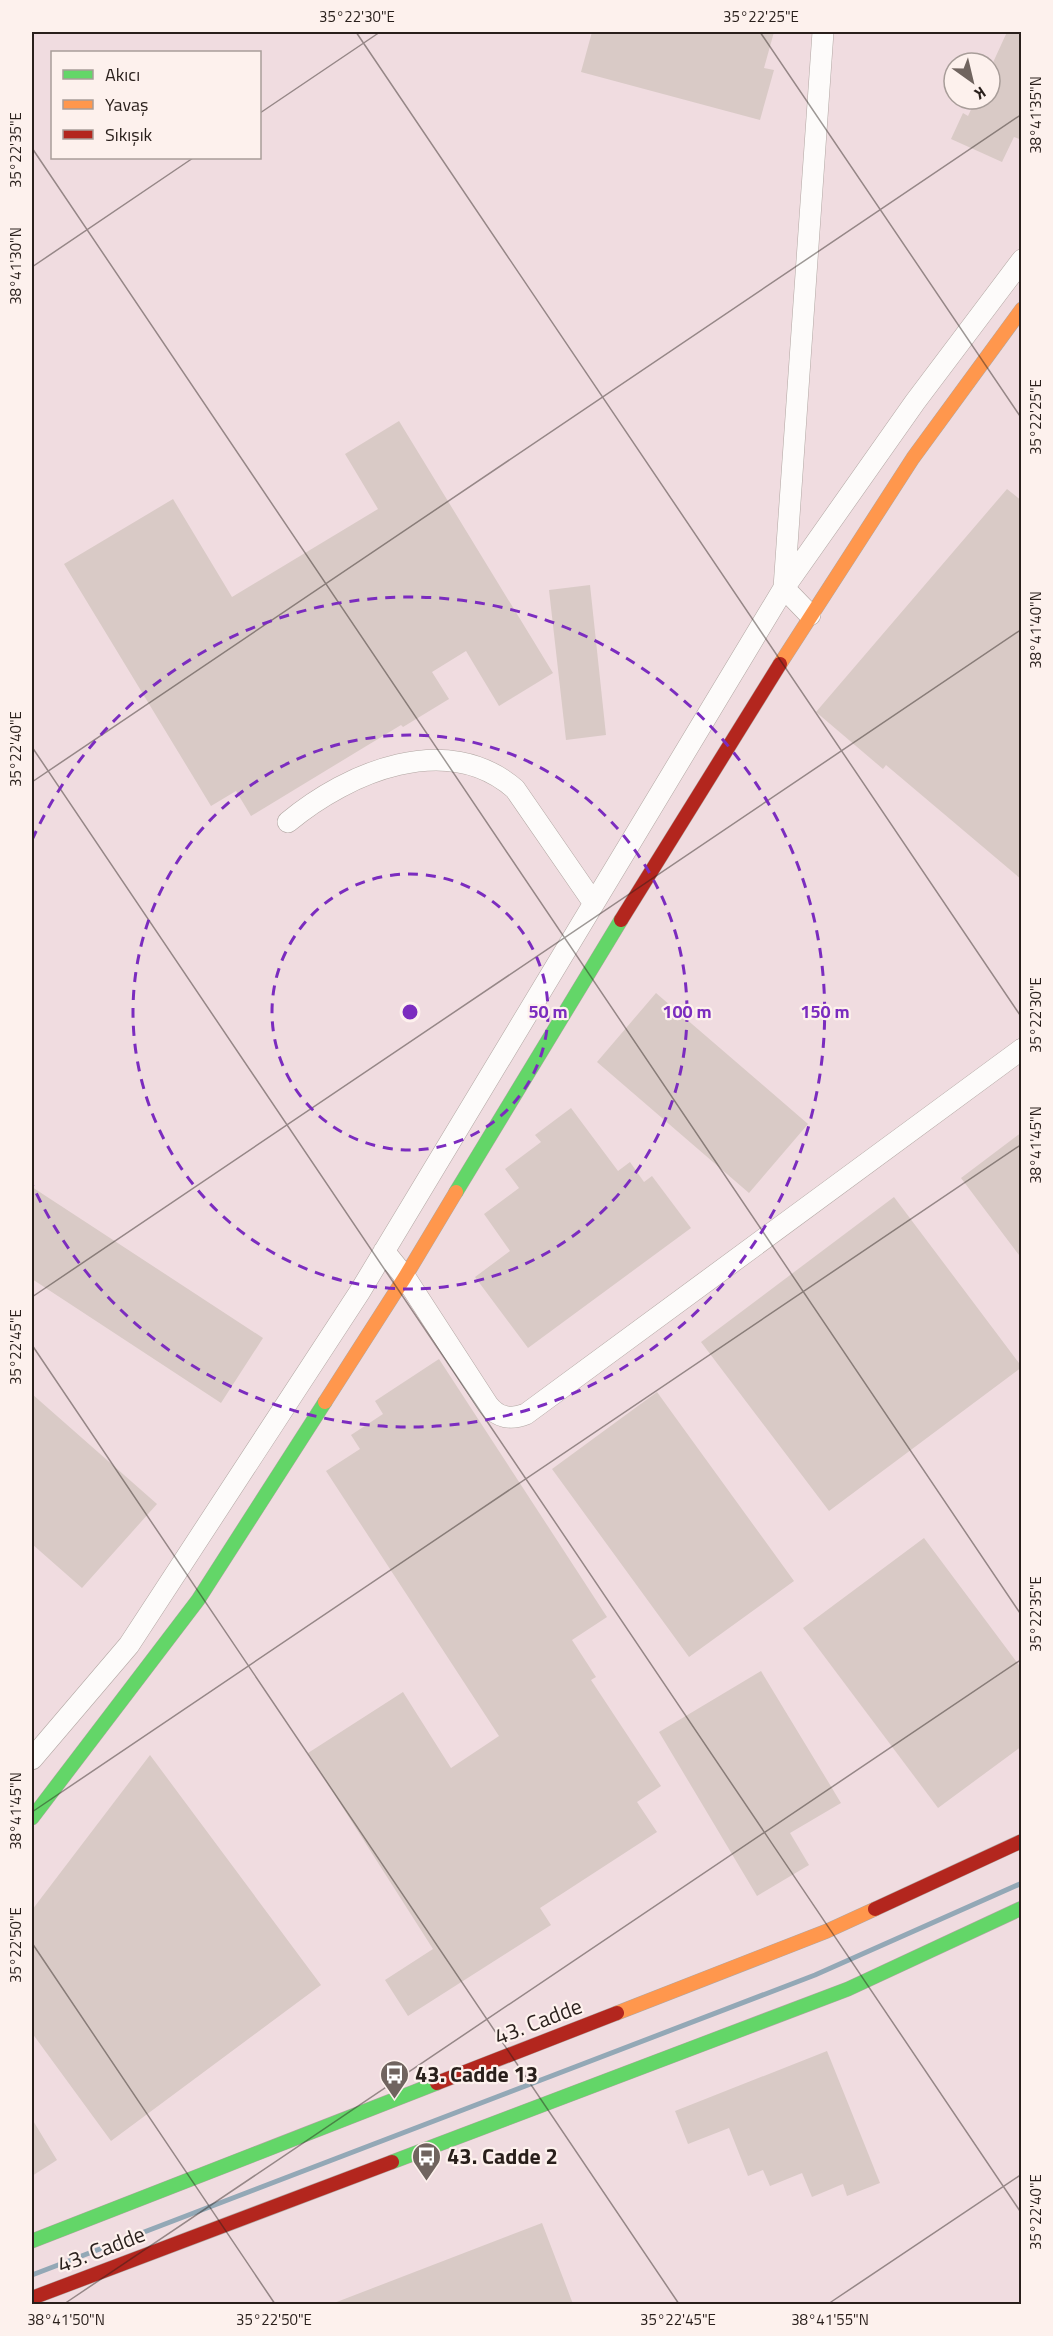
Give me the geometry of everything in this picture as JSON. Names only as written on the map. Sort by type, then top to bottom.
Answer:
[{"type":"main road","points":[[32,1818],[198,1600],[405,1277],[593,965],[810,615],[913,458],[1022,309]]},
{"type":"main road","name":"43. Cadde","points":[[32,2241],[827,1930],[1022,1841]]},
{"type":"main road","name":"43. Cadde","points":[[32,2298],[848,1989],[1022,1908]]},
{"type":"street","points":[[810,615],[784,588],[823,32]]},
{"type":"street","points":[[32,1760],[129,1645],[352,1303],[784,588],[915,402],[1022,260]]},
{"type":"street","points":[[288,822],[328,792],[374,772],[416,762],[439,761],[476,765],[504,778],[515,789],[593,902]]},
{"type":"street","points":[[384,1251],[405,1277],[492,1411],[504,1417],[519,1417],[1022,1049]]},
{"type":"shaded area","points":[[32,32],[1021,32],[1021,2304],[32,2304]]},
{"type":"building","points":[[592,32],[774,32],[764,68],[774,70],[760,120],[581,72]]},
{"type":"building","points":[[1007,32],[1022,32],[1022,140],[1014,137],[1002,162],[951,139],[963,113],[968,116],[970,111],[1002,111],[1002,51],[998,51]]},
{"type":"building","points":[[399,421],[553,673],[499,706],[466,651],[432,672],[449,699],[403,727],[401,725],[251,816],[236,791],[211,806],[64,564],[173,499],[232,597],[378,509],[345,454]]},
{"type":"building","points":[[1007,489],[1022,501],[1022,880],[886,765],[883,769],[816,712]]},
{"type":"building","points":[[590,585],[606,735],[566,740],[549,590]]},
{"type":"building","points":[[656,993],[808,1124],[749,1193],[597,1062]]},
{"type":"building","points":[[571,1108],[618,1171],[630,1162],[644,1182],[652,1176],[691,1228],[528,1348],[475,1277],[510,1251],[484,1214],[519,1188],[505,1169],[541,1142],[535,1135]]},
{"type":"building","points":[[1022,1132],[1022,1259],[961,1178]]},
{"type":"building","points":[[32,1187],[263,1338],[221,1403],[32,1279]]},
{"type":"building","points":[[894,1197],[1022,1367],[829,1511],[701,1342]]},
{"type":"building","points":[[439,1359],[607,1617],[572,1640],[596,1677],[591,1680],[661,1786],[637,1802],[657,1832],[540,1908],[551,1925],[408,2016],[385,1980],[433,1949],[308,1753],[403,1692],[451,1768],[499,1736],[326,1471],[360,1449],[351,1435],[383,1414],[375,1401]]},
{"type":"building","points":[[657,1392],[794,1581],[689,1657],[552,1469]]},
{"type":"building","points":[[32,1394],[157,1504],[82,1588],[32,1544]]},
{"type":"building","points":[[924,1538],[1022,1669],[1022,1746],[938,1808],[803,1628]]},
{"type":"building","points":[[761,1671],[841,1803],[790,1833],[809,1865],[757,1896],[659,1732]]},
{"type":"building","points":[[150,1755],[321,1985],[111,2141],[32,2033],[32,1910]]},
{"type":"building","points":[[827,2051],[880,2183],[847,2196],[843,2184],[812,2197],[802,2173],[770,2186],[763,2170],[748,2176],[729,2128],[688,2144],[675,2111]]},
{"type":"building","points":[[32,2119],[57,2160],[32,2176]]},
{"type":"building","points":[[542,2223],[573,2304],[334,2304],[334,2303]]},
{"type":"waterway","points":[[32,2275],[815,1975],[1022,1883]]},
{"type":"traffic: fast","points":[[456,1192],[621,920]]},
{"type":"traffic: fast","points":[[32,1818],[198,1600],[325,1402]]},
{"type":"traffic: fast","points":[[392,2162],[848,1989],[1022,1908]]},
{"type":"traffic: fast","points":[[32,2241],[437,2083]]},
{"type":"traffic: slow","points":[[780,664],[913,458],[1022,309]]},
{"type":"traffic: slow","points":[[325,1402],[456,1192]]},
{"type":"traffic: slow","points":[[617,2013],[827,1931],[875,1909]]},
{"type":"traffic: jam","points":[[621,920],[780,664]]},
{"type":"traffic: jam","points":[[875,1909],[1022,1841]]},
{"type":"traffic: jam","points":[[437,2083],[617,2013]]},
{"type":"traffic: jam","points":[[32,2298],[392,2162]]},
{"type":"place","name":"43. Cadde 13","points":[[394,2100]]},
{"type":"place","name":"43. Cadde 2","points":[[426,2182]]}]
